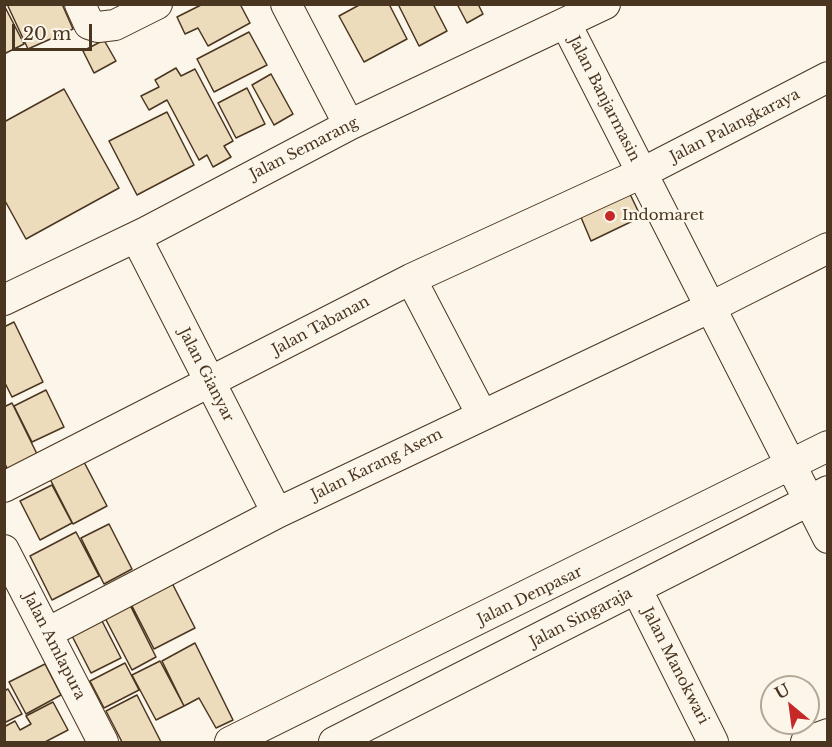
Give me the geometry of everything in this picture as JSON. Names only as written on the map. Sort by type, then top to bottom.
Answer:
[{"type":"street","points":[[80,4],[89,24],[105,27],[157,4]]},
{"type":"street","points":[[286,4],[349,125]]},
{"type":"street","name":"Jalan Semarang","points":[[4,300],[135,237],[349,125],[605,4]]},
{"type":"street","name":"Jalan Banjarmasin","points":[[566,24],[805,485],[828,538]]},
{"type":"street","name":"Jalan Palangkaraya","points":[[642,173],[828,77]]},
{"type":"street","name":"Jalan Tabanan","points":[[4,488],[411,279],[642,173]]},
{"type":"street","name":"Jalan Gianyar","points":[[135,237],[277,513]]},
{"type":"street","name":"Jalan Karang Asem","points":[[47,633],[277,513],[711,307],[828,248]]},
{"type":"street","points":[[411,279],[482,415]]},
{"type":"street","name":"Jalan Denpasar","points":[[230,742],[805,485],[828,446]]},
{"type":"street","name":"Jalan Singaraja","points":[[334,742],[637,590],[805,485]]},
{"type":"street","name":"Jalan Amlapura","points":[[4,550],[103,742]]},
{"type":"street","name":"Jalan Manokwari","points":[[637,590],[702,739]]},
{"type":"street","points":[[807,742],[828,735]]},
{"type":"building","points":[[7,4],[62,4],[73,29],[28,49]]},
{"type":"building","points":[[203,4],[240,4],[250,23],[208,46],[198,28],[185,34],[177,17]]},
{"type":"building","points":[[361,4],[389,4],[407,39],[364,62],[339,16]]},
{"type":"building","points":[[398,4],[433,4],[447,31],[419,46]]},
{"type":"building","points":[[457,4],[478,4],[483,14],[467,23]]},
{"type":"building","points":[[4,5],[24,44],[4,54]]},
{"type":"building","points":[[249,32],[267,65],[214,92],[197,59]]},
{"type":"building","points":[[104,40],[116,61],[94,73],[83,51]]},
{"type":"building","points":[[176,68],[181,76],[195,69],[233,141],[224,146],[231,157],[213,167],[207,155],[199,160],[167,100],[149,110],[141,96],[159,87],[155,80]]},
{"type":"building","points":[[271,74],[293,114],[274,125],[252,85]]},
{"type":"building","points":[[247,88],[265,124],[236,138],[218,103]]},
{"type":"building","points":[[64,89],[119,188],[26,239],[4,199],[4,122]]},
{"type":"building","points":[[167,112],[194,165],[137,195],[109,141]]},
{"type":"building","name":"Indomaret","points":[[629,192],[641,217],[591,241],[580,215]]},
{"type":"building","points":[[14,322],[43,382],[12,397],[4,381],[4,327]]},
{"type":"building","points":[[46,390],[64,427],[32,442],[14,406]]},
{"type":"building","points":[[12,403],[38,456],[8,470],[4,462],[4,407]]},
{"type":"building","points":[[84,462],[107,506],[73,524],[50,479]]},
{"type":"building","points":[[52,485],[72,523],[40,540],[20,501]]},
{"type":"building","points":[[109,524],[132,569],[104,584],[81,538]]},
{"type":"building","points":[[76,532],[99,576],[52,600],[30,556]]},
{"type":"building","points":[[172,583],[195,628],[154,649],[131,604]]},
{"type":"building","points":[[128,601],[156,657],[132,670],[103,614]]},
{"type":"building","points":[[100,617],[121,658],[91,673],[70,632]]},
{"type":"building","points":[[195,643],[233,720],[216,728],[199,698],[184,706],[162,661]]},
{"type":"building","points":[[160,661],[184,706],[156,720],[132,675]]},
{"type":"building","points":[[125,663],[139,690],[104,708],[90,681]]},
{"type":"building","points":[[45,664],[61,695],[26,714],[9,682]]},
{"type":"building","points":[[8,689],[22,714],[4,723],[4,691]]},
{"type":"building","points":[[137,695],[161,742],[122,742],[106,711]]},
{"type":"building","points":[[53,702],[68,730],[45,742],[4,742],[4,727],[15,721],[20,730],[31,724],[26,716]]},
{"type":"place","name":"Indomaret","points":[[610,216]]}]
